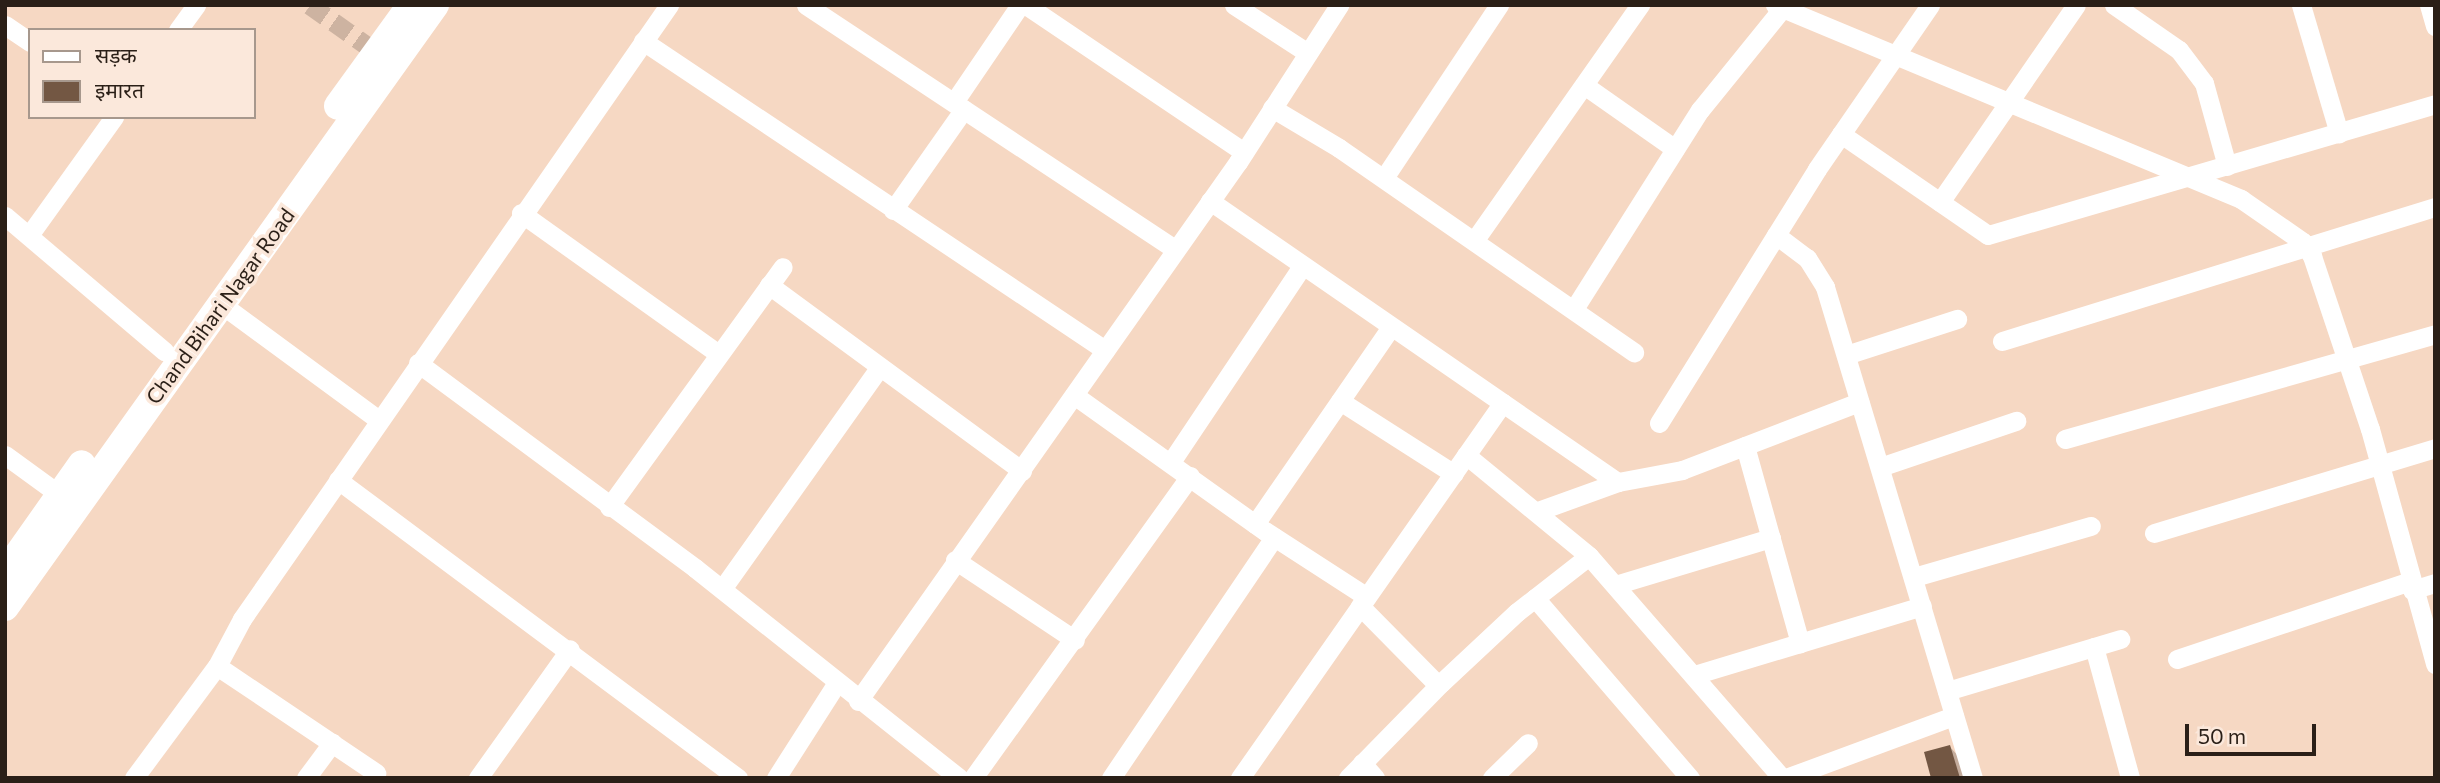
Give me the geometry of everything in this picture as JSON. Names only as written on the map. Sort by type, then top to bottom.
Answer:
[{"type":"street","points":[[179,28],[196,5]]},
{"type":"street","name":"Chand Bihari Nagar Road","points":[[5,573],[411,5]]},
{"type":"street","name":"Chand Bihari Nagar Road","points":[[5,607],[435,5]]},
{"type":"street","points":[[134,778],[217,666],[242,619],[521,213],[669,5]]},
{"type":"street","points":[[806,5],[1175,249]]},
{"type":"street","points":[[893,210],[1020,5]]},
{"type":"street","points":[[1027,5],[1244,152]]},
{"type":"street","points":[[1234,5],[1308,53]]},
{"type":"street","points":[[858,701],[1244,152],[1339,5]]},
{"type":"street","points":[[1384,178],[1499,5]]},
{"type":"street","points":[[1474,241],[1640,5]]},
{"type":"street","points":[[1659,423],[1841,134],[1930,5]]},
{"type":"street","points":[[1940,202],[2010,106],[2076,5]]},
{"type":"street","points":[[2114,5],[2179,50],[2204,83],[2227,166]]},
{"type":"street","points":[[2301,5],[2339,133]]},
{"type":"street","points":[[2429,5],[2435,26]]},
{"type":"street","points":[[1574,309],[1700,110],[1781,6],[1892,57],[2241,200],[2307,249],[2379,464],[2435,664]]},
{"type":"street","points":[[5,25],[28,41]]},
{"type":"street","points":[[643,40],[1105,350]]},
{"type":"street","points":[[1584,85],[1675,149]]},
{"type":"street","points":[[1841,134],[1988,235],[2435,104]]},
{"type":"street","points":[[1272,108],[1384,178],[1634,352]]},
{"type":"street","points":[[30,234],[113,119]]},
{"type":"street","points":[[1210,201],[1618,482]]},
{"type":"street","points":[[2002,341],[2307,249],[2435,207]]},
{"type":"street","points":[[521,213],[719,354]]},
{"type":"street","points":[[5,216],[30,234],[164,351]]},
{"type":"street","points":[[1776,235],[1807,258],[1817,271],[1846,355],[1973,778]]},
{"type":"street","points":[[1171,462],[1302,265]]},
{"type":"street","points":[[609,507],[783,267]]},
{"type":"street","points":[[769,285],[1022,471]]},
{"type":"street","points":[[221,304],[379,420]]},
{"type":"street","points":[[1846,355],[1957,318]]},
{"type":"street","points":[[1255,524],[1391,327]]},
{"type":"street","points":[[2065,439],[2435,334]]},
{"type":"street","points":[[418,363],[722,589],[836,684],[959,778]]},
{"type":"street","points":[[722,589],[880,367]]},
{"type":"street","points":[[1074,395],[1364,601],[1438,685]]},
{"type":"street","points":[[1340,401],[1454,474]]},
{"type":"street","points":[[1538,511],[1618,482],[1682,470],[1858,402]]},
{"type":"street","points":[[1240,778],[1503,403]]},
{"type":"street","points":[[1880,467],[2016,421]]},
{"type":"street","points":[[1745,446],[1800,643]]},
{"type":"street","points":[[2154,533],[2435,448]]},
{"type":"street","points":[[5,454],[60,495]]},
{"type":"street","points":[[1466,455],[1538,511],[1589,556],[1784,778],[1954,716]]},
{"type":"street","points":[[973,778],[1190,476]]},
{"type":"street","points":[[338,480],[570,649],[738,778]]},
{"type":"street","points":[[1914,577],[2091,526]]},
{"type":"street","points":[[1111,778],[1274,537]]},
{"type":"street","points":[[1615,585],[1771,538]]},
{"type":"street","points":[[1348,778],[1368,770],[1438,685],[1535,598],[1589,556]]},
{"type":"street","points":[[956,560],[1075,639]]},
{"type":"street","points":[[2177,659],[2411,586],[2435,583]]},
{"type":"street","points":[[1535,598],[1690,778]]},
{"type":"street","points":[[1694,675],[1922,606]]},
{"type":"street","points":[[1947,691],[2120,639]]},
{"type":"street","points":[[2094,647],[2130,778]]},
{"type":"street","points":[[481,777],[570,649]]},
{"type":"street","points":[[217,666],[376,773]]},
{"type":"street","points":[[776,778],[836,684]]},
{"type":"street","points":[[306,778],[332,743]]},
{"type":"street","points":[[1492,778],[1528,743]]},
{"type":"building","points":[[1950,745],[1960,778],[1931,778],[1924,752]]},
{"type":"tunnel","points":[[310,5],[386,59]]}]
